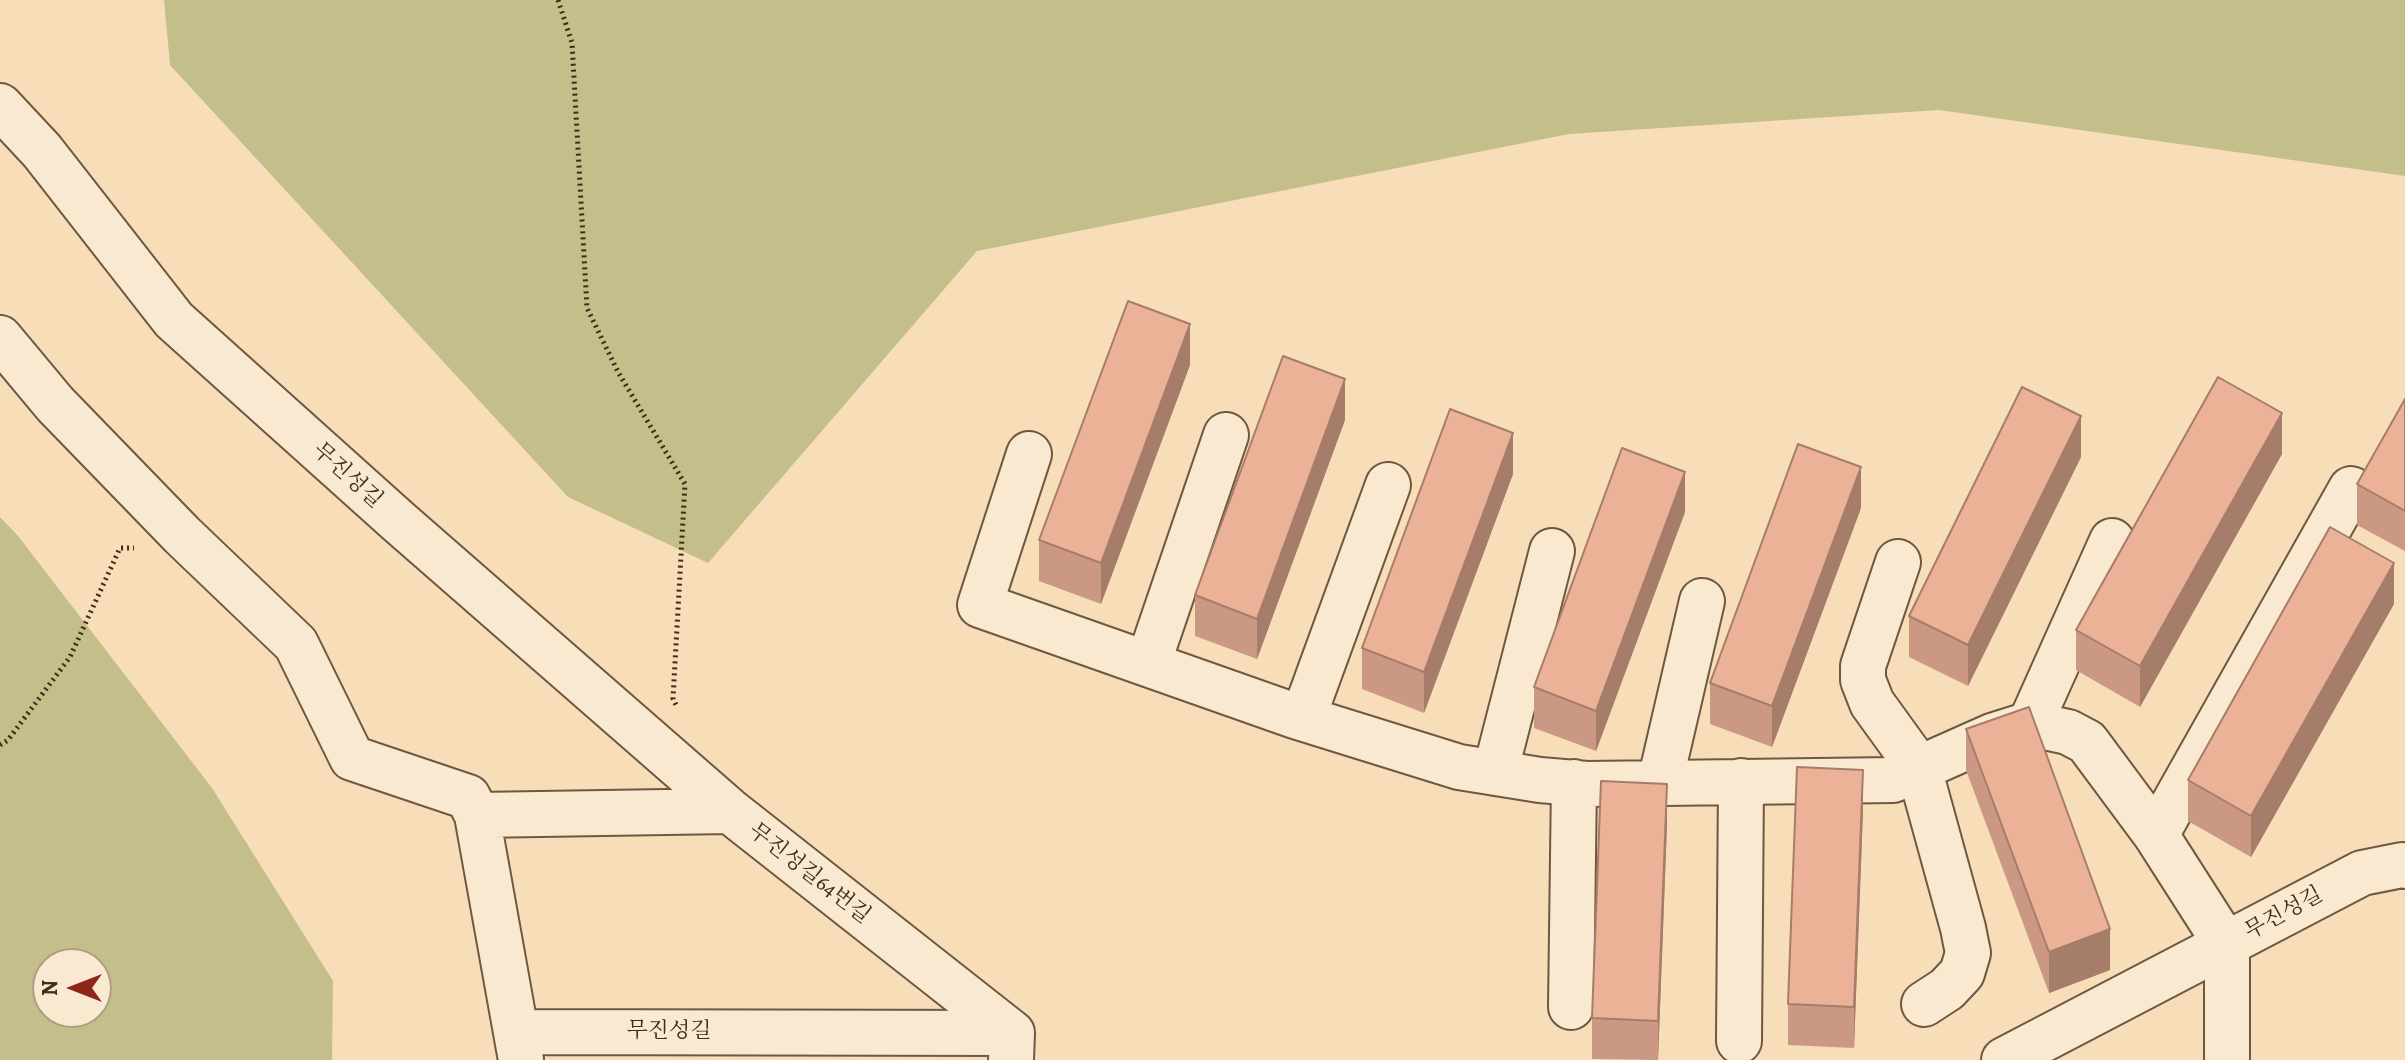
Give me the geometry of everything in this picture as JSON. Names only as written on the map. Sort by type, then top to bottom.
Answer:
[{"type":"street","name":"무진성길","points":[[0,106],[42,151],[174,320],[399,522],[730,811]]},
{"type":"street","points":[[0,338],[76,426],[182,535],[296,644],[352,758],[468,797],[477,815]]},
{"type":"street","points":[[1148,664],[1226,435]]},
{"type":"street","points":[[1029,454],[980,605],[1303,718],[1459,767],[1540,780],[1574,782],[1893,780],[1992,736],[2030,724],[2068,732],[2087,742],[2156,835],[2227,946],[2208,953],[2004,1060]]},
{"type":"street","points":[[1303,718],[1388,485]]},
{"type":"street","points":[[2156,835],[2351,489]]},
{"type":"street","points":[[2030,724],[2112,541]]},
{"type":"street","points":[[1495,773],[1552,551]]},
{"type":"street","points":[[1898,562],[1863,666],[1863,680],[1872,703],[1919,768],[1968,953],[1962,973],[1947,989],[1924,1004]]},
{"type":"street","points":[[1660,782],[1702,601]]},
{"type":"street","points":[[1739,1041],[1741,781]]},
{"type":"street","points":[[1571,1007],[1574,782]]},
{"type":"street","name":"무진성길64번길","points":[[477,815],[730,811],[1011,1047]]},
{"type":"street","name":"무진성길","points":[[477,815],[518,1046],[774,1033]]},
{"type":"street","name":"무진성길","points":[[2227,1060],[2227,946],[2362,873],[2405,866]]},
{"type":"street","name":"무진성길64번길","points":[[774,1033],[1011,1047]]},
{"type":"path","points":[[558,0],[572,43],[587,308],[618,372],[685,484],[673,699],[680,713]]},
{"type":"path","points":[[0,745],[8,740],[70,657],[120,548],[136,548]]},
{"type":"shaded area","points":[[164,0],[2405,0],[2405,176],[1939,110],[1569,134],[977,251],[708,563],[568,497],[170,65]]},
{"type":"shaded area","points":[[0,517],[18,536],[212,788],[333,981],[332,1060],[0,1060]]},
{"type":"building","points":[[1128,301],[1190,324],[1101,563],[1039,540]]},
{"type":"building","points":[[1283,356],[1345,379],[1257,619],[1195,595]]},
{"type":"building","points":[[2218,377],[2282,413],[2140,666],[2076,630]]},
{"type":"building","points":[[2022,387],[2081,416],[1968,645],[1909,616]]},
{"type":"building","points":[[2405,399],[2405,511],[2357,484]]},
{"type":"building","points":[[1450,409],[1513,433],[1424,672],[1362,648]]},
{"type":"building","points":[[1798,444],[1861,467],[1772,706],[1710,683]]},
{"type":"building","points":[[1622,448],[1685,472],[1596,711],[1534,687]]},
{"type":"building","points":[[2330,527],[2394,563],[2251,816],[2188,780]]},
{"type":"building","points":[[2029,707],[2110,929],[2049,952],[1966,729]]},
{"type":"building","points":[[1797,767],[1863,770],[1854,1007],[1788,1004]]},
{"type":"building","points":[[1601,781],[1667,784],[1658,1021],[1592,1018]]}]
